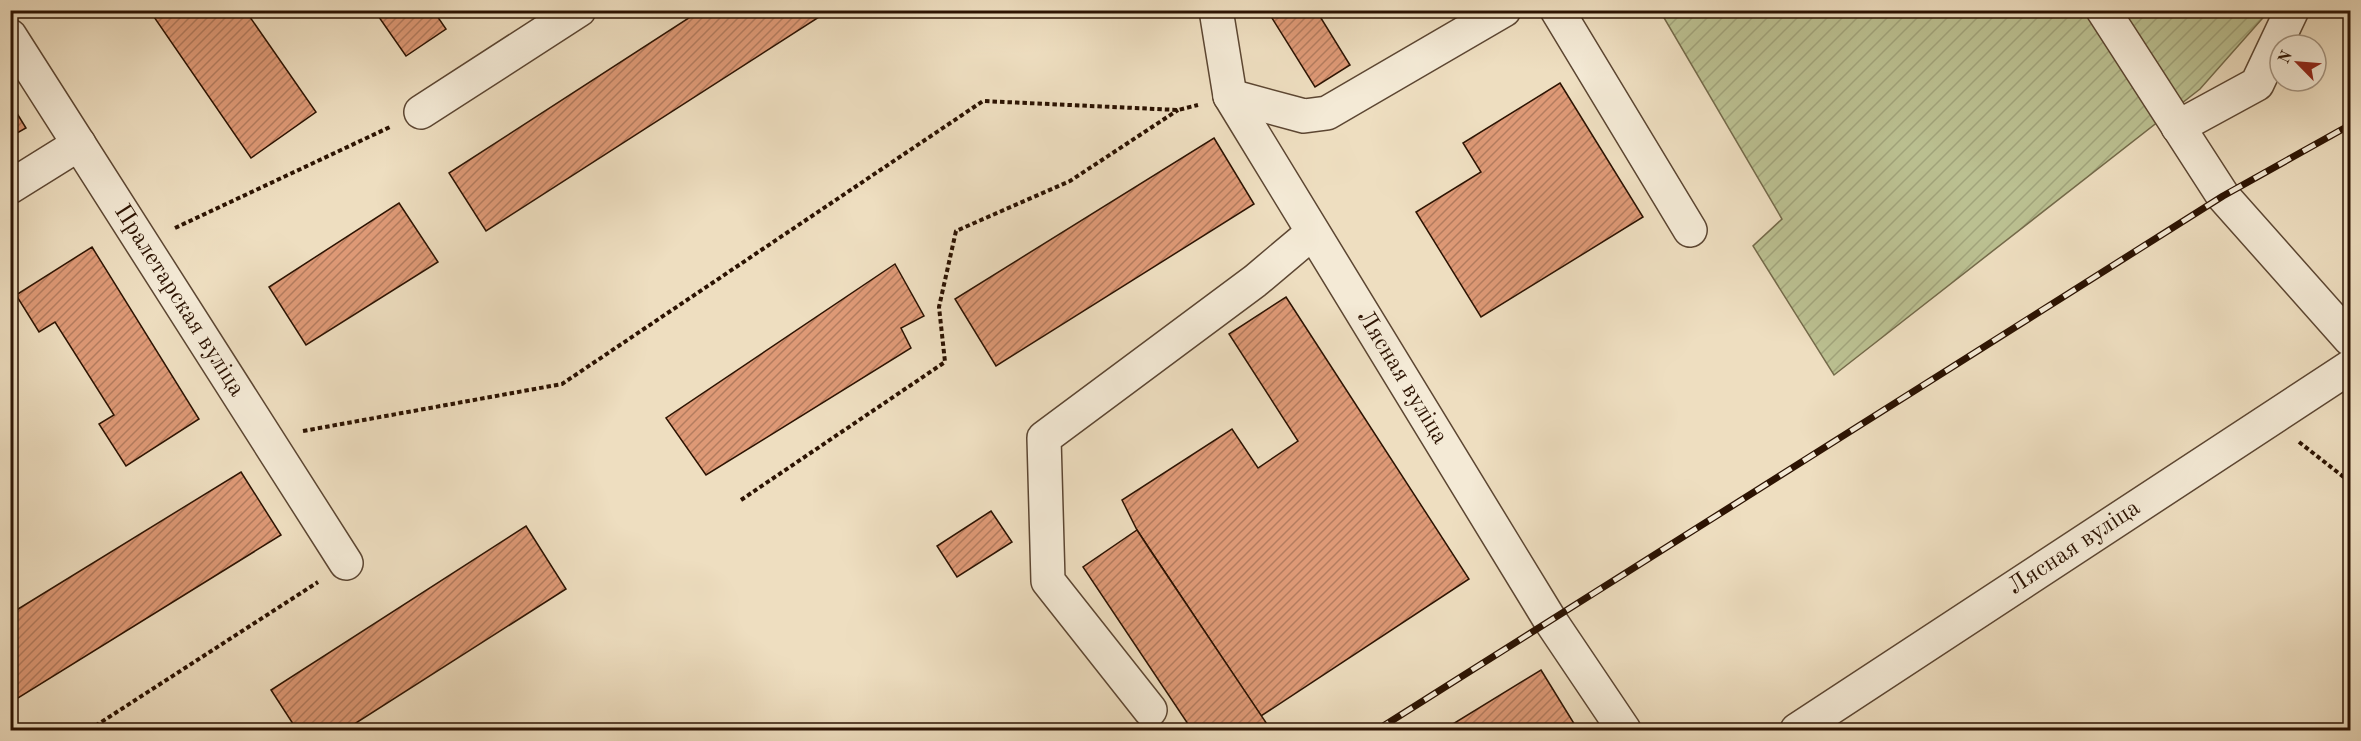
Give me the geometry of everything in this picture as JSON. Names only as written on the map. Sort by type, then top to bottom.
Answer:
[{"type":"street","points":[[421,112],[579,10]]},
{"type":"street","name":"Лясная вуліца","points":[[1216,10],[1230,96],[1551,620],[1624,730]]},
{"type":"street","points":[[1230,96],[1304,116],[1327,113],[1504,10]]},
{"type":"street","points":[[1557,10],[1690,230]]},
{"type":"street","points":[[2103,10],[2223,196],[2350,339]]},
{"type":"street","points":[[2178,127],[2257,84],[2292,10]]},
{"type":"street","name":"Пралетарская вуліца","points":[[10,36],[346,564]]},
{"type":"street","points":[[10,187],[79,144]]},
{"type":"street","points":[[1150,710],[1048,581],[1044,438],[1255,281],[1312,232]]},
{"type":"street","name":"Лясная вуліца","points":[[1797,730],[2350,367]]},
{"type":"path","points":[[266,438],[562,384],[983,101],[1178,110],[1230,96]]},
{"type":"path","points":[[741,500],[945,362],[939,307],[956,231],[1070,181],[1178,110]]},
{"type":"path","points":[[143,244],[421,112]]},
{"type":"path","points":[[2270,421],[2350,482]]},
{"type":"path","points":[[89,730],[346,564]]},
{"type":"green space","points":[[1660,11],[2269,11],[2200,89],[1834,375],[1753,246],[1782,219]]},
{"type":"building","points":[[164,10],[245,10],[316,112],[251,158],[154,17]]},
{"type":"building","points":[[374,10],[433,10],[446,29],[406,56]]},
{"type":"building","points":[[701,10],[830,10],[486,231],[449,173]]},
{"type":"building","points":[[1267,10],[1316,10],[1350,65],[1315,87]]},
{"type":"building","points":[[1560,83],[1643,217],[1481,317],[1416,212],[1481,172],[1463,143]]},
{"type":"building","points":[[10,102],[26,128],[10,137]]},
{"type":"building","points":[[1214,138],[1254,204],[996,366],[955,299]]},
{"type":"building","points":[[399,203],[438,262],[306,345],[269,287]]},
{"type":"building","points":[[92,247],[199,419],[126,466],[99,424],[114,415],[55,322],[39,332],[16,295]]},
{"type":"building","points":[[895,264],[924,316],[901,328],[911,348],[706,475],[666,418]]},
{"type":"building","points":[[1286,297],[1469,579],[1261,716],[1137,530],[1122,500],[1232,429],[1258,468],[1298,441],[1229,334]]},
{"type":"building","points":[[241,472],[281,535],[10,703],[10,614]]},
{"type":"building","points":[[991,511],[1012,542],[957,577],[937,546]]},
{"type":"building","points":[[526,526],[566,589],[345,730],[297,730],[271,690]]},
{"type":"building","points":[[1137,530],[1271,730],[1192,730],[1083,567]]},
{"type":"building","points":[[1541,670],[1578,730],[1443,730]]},
{"type":"railway","points":[[1377,730],[2223,196],[2350,125]]}]
